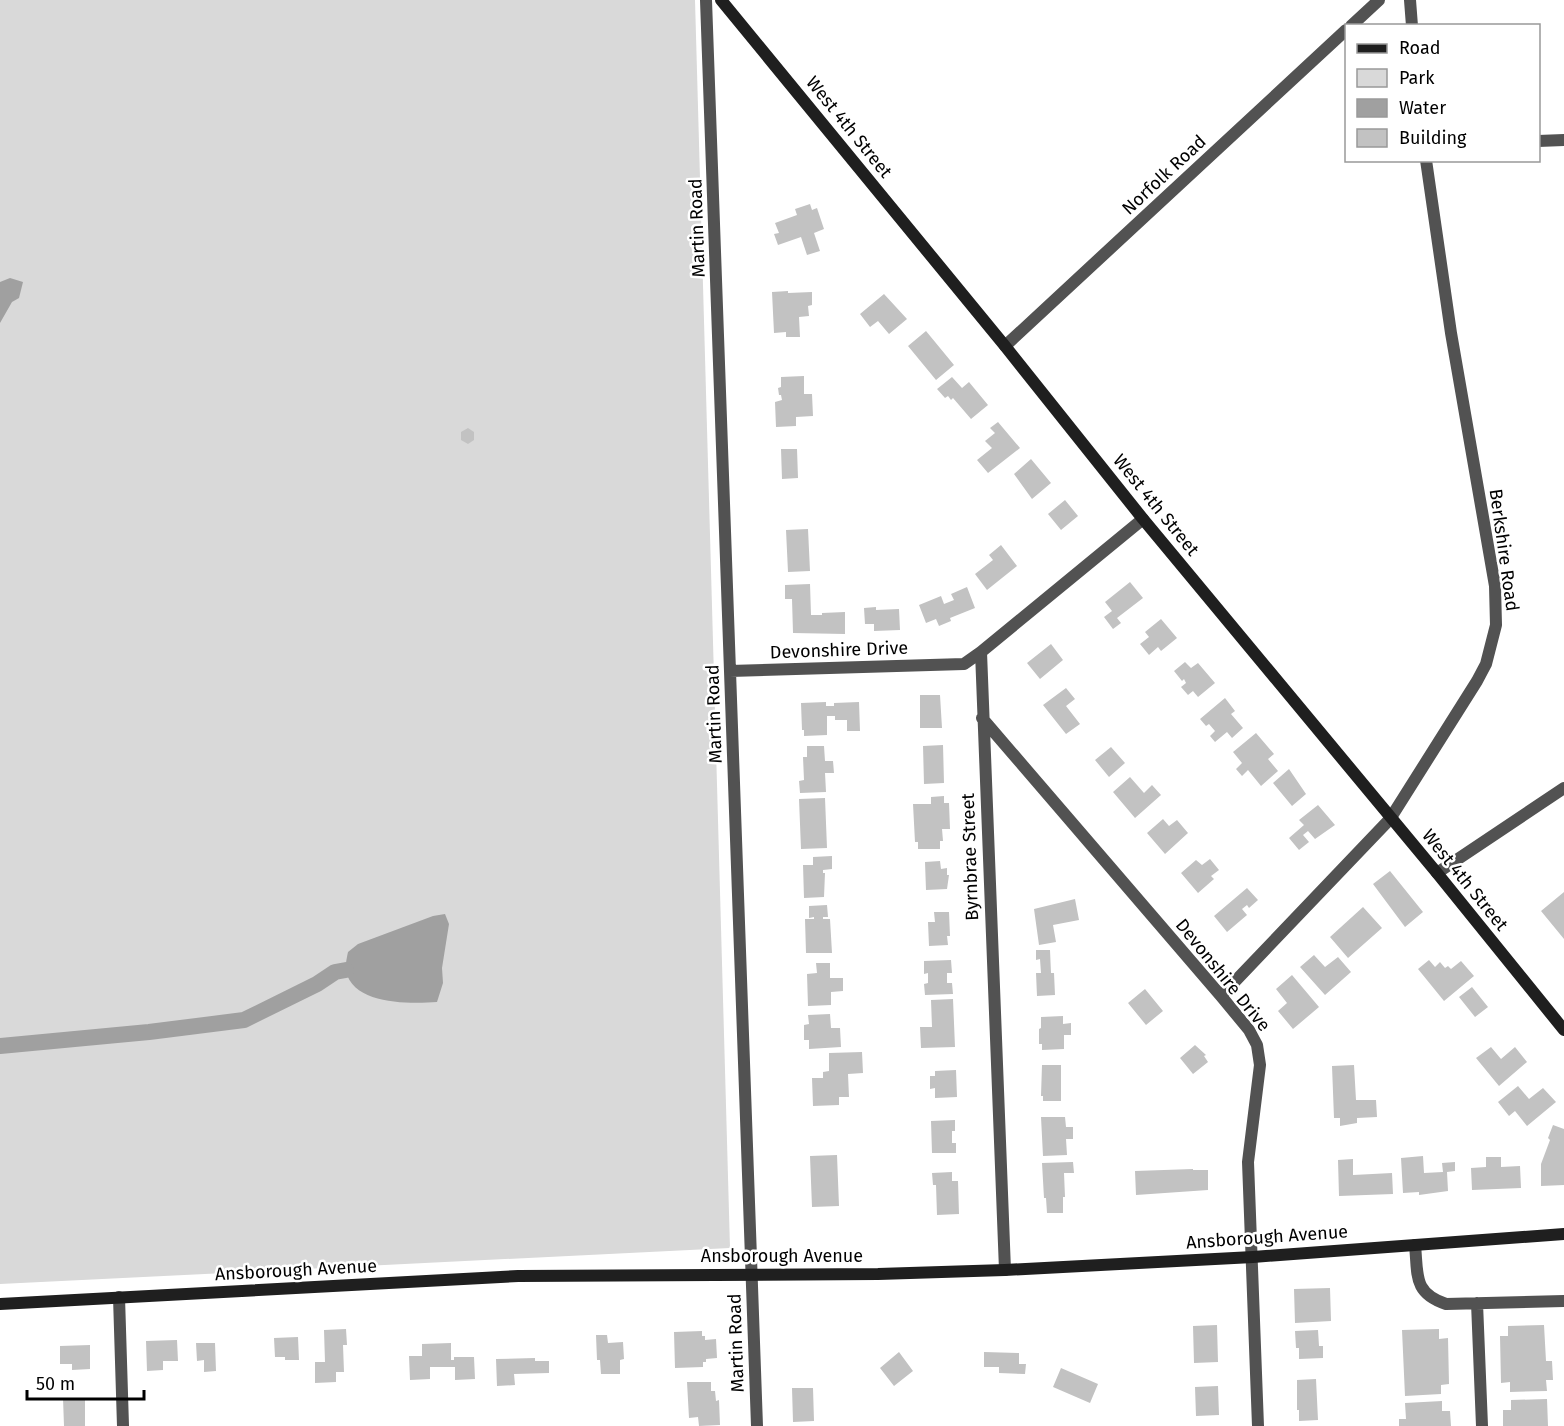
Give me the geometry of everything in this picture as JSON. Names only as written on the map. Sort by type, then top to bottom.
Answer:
[{"type":"main road","name":"West 4th Street","points":[[721,0],[1005,346],[1143,519],[1437,873],[1564,1030]]},
{"type":"main road","name":"Ansborough Avenue","points":[[0,1304],[518,1276],[878,1274],[1005,1270],[1253,1257],[1564,1234]]},
{"type":"street","name":"Martin Road","points":[[706,0],[757,1426]]},
{"type":"street","points":[[1354,24],[1379,0]]},
{"type":"street","points":[[1410,0],[1412,24]]},
{"type":"street","name":"Norfolk Road","points":[[1005,346],[1345,32]]},
{"type":"street","points":[[1540,141],[1564,140]]},
{"type":"street","name":"Berkshire Road","points":[[1221,996],[1390,819],[1477,681],[1486,663],[1496,626],[1495,586],[1450,333],[1425,162]]},
{"type":"street","points":[[981,652],[1143,519]]},
{"type":"street","name":"Devonshire Drive","points":[[730,671],[964,664],[981,652]]},
{"type":"street","name":"Byrnbrae Street","points":[[981,652],[1005,1270]]},
{"type":"street","name":"Devonshire Drive","points":[[982,718],[1221,996],[1249,1030],[1257,1045],[1260,1065],[1248,1162],[1258,1426]]},
{"type":"street","points":[[1437,873],[1564,788]]},
{"type":"street","points":[[1415,1245],[1418,1282],[1425,1294],[1433,1300],[1446,1304],[1564,1301]]},
{"type":"street","points":[[118,1297],[123,1426]]},
{"type":"street","points":[[1478,1304],[1482,1426]]},
{"type":"green space","points":[[0,0],[695,0],[730,1248],[0,1284]]},
{"type":"water","points":[[10,278],[23,282],[19,298],[12,302],[0,323],[0,282]]},
{"type":"water","points":[[445,914],[449,924],[442,968],[443,983],[437,1002],[412,1003],[384,1000],[359,990],[351,982],[346,971],[348,952],[358,944],[433,916]]},
{"type":"building","points":[[810,204],[812,210],[817,208],[824,229],[814,233],[820,251],[807,255],[801,237],[778,245],[774,234],[779,233],[775,223],[797,215],[795,209]]},
{"type":"building","points":[[788,291],[788,293],[812,292],[812,305],[808,306],[809,316],[799,317],[800,337],[786,337],[786,332],[774,333],[772,292]]},
{"type":"building","points":[[884,294],[907,319],[889,334],[878,321],[870,327],[860,314]]},
{"type":"building","points":[[926,331],[954,365],[936,380],[908,346]]},
{"type":"building","points":[[804,376],[804,394],[812,394],[813,416],[796,417],[796,426],[776,427],[775,402],[782,400],[778,388],[781,387],[781,377]]},
{"type":"building","points":[[952,377],[962,388],[969,382],[988,405],[971,419],[953,398],[951,400],[948,396],[945,398],[937,389]]},
{"type":"building","points":[[998,422],[1020,448],[988,473],[977,460],[992,448],[985,441],[995,433],[990,428]]},
{"type":"building","points":[[468,428],[474,432],[474,440],[468,444],[461,440],[461,432]]},
{"type":"building","points":[[781,449],[797,449],[798,478],[782,479]]},
{"type":"building","points":[[1031,459],[1051,483],[1032,499],[1014,474]]},
{"type":"building","points":[[1065,500],[1078,516],[1061,530],[1048,514]]},
{"type":"building","points":[[808,529],[810,571],[788,572],[786,530]]},
{"type":"building","points":[[1001,545],[1017,566],[987,590],[975,574],[993,560],[989,555]]},
{"type":"building","points":[[1130,582],[1143,598],[1117,618],[1121,623],[1113,629],[1104,617],[1112,611],[1105,602]]},
{"type":"building","points":[[810,584],[811,615],[845,612],[845,634],[793,633],[792,599],[785,599],[785,585]]},
{"type":"building","points":[[967,587],[975,608],[950,618],[951,621],[939,626],[936,619],[926,623],[919,605],[941,596],[944,604],[954,600],[951,594]]},
{"type":"building","points":[[876,607],[876,610],[899,609],[900,630],[874,631],[874,624],[865,624],[864,608]]},
{"type":"building","points":[[1161,619],[1177,638],[1161,651],[1158,647],[1149,655],[1140,644],[1149,637],[1145,632]]},
{"type":"building","points":[[1051,644],[1063,660],[1040,679],[1027,663]]},
{"type":"building","points":[[1185,662],[1191,668],[1198,663],[1215,683],[1198,697],[1193,691],[1188,695],[1181,687],[1186,683],[1184,679],[1182,681],[1174,671]]},
{"type":"building","points":[[1066,688],[1075,699],[1066,706],[1080,724],[1066,734],[1043,705]]},
{"type":"building","points":[[920,695],[940,695],[942,728],[920,728]]},
{"type":"building","points":[[1225,698],[1235,711],[1231,714],[1243,728],[1232,738],[1227,732],[1215,742],[1210,736],[1215,731],[1200,719]]},
{"type":"building","points":[[826,702],[826,706],[834,706],[834,703],[859,702],[860,731],[847,731],[847,720],[835,720],[835,716],[827,716],[827,735],[804,736],[801,703]]},
{"type":"building","points":[[1256,733],[1274,754],[1268,759],[1278,771],[1261,786],[1248,770],[1242,776],[1236,769],[1242,763],[1233,752]]},
{"type":"building","points":[[943,745],[944,783],[924,784],[923,746]]},
{"type":"building","points":[[807,746],[824,746],[825,761],[833,761],[834,773],[825,773],[826,792],[800,793],[799,781],[804,780],[803,757],[807,757]]},
{"type":"building","points":[[1111,747],[1125,763],[1109,777],[1095,760]]},
{"type":"building","points":[[1289,769],[1306,794],[1292,806],[1273,783]]},
{"type":"building","points":[[1130,777],[1144,793],[1152,785],[1161,795],[1135,818],[1113,792]]},
{"type":"building","points":[[944,796],[944,803],[949,803],[950,829],[942,829],[943,841],[940,841],[940,849],[918,849],[918,842],[915,842],[913,804],[931,804],[931,797]]},
{"type":"building","points":[[825,798],[827,848],[801,849],[799,799]]},
{"type":"building","points":[[1318,805],[1335,825],[1315,839],[1308,831],[1303,835],[1309,842],[1299,850],[1289,838],[1304,825],[1299,820]]},
{"type":"building","points":[[1163,819],[1169,826],[1177,820],[1188,833],[1165,854],[1147,833]]},
{"type":"building","points":[[832,856],[832,869],[823,870],[825,873],[824,897],[804,898],[803,865],[813,865],[813,857]]},
{"type":"building","points":[[1210,859],[1219,870],[1211,876],[1214,879],[1198,893],[1181,873],[1196,860],[1202,865]]},
{"type":"building","points":[[940,861],[941,869],[947,868],[947,875],[949,875],[947,889],[926,890],[925,862]]},
{"type":"building","points":[[1390,871],[1423,912],[1405,927],[1373,884]]},
{"type":"building","points":[[1247,888],[1258,900],[1249,908],[1247,905],[1242,909],[1247,915],[1227,932],[1214,916]]},
{"type":"building","points":[[1564,892],[1564,939],[1541,911]]},
{"type":"building","points":[[1075,899],[1079,920],[1053,925],[1056,942],[1039,945],[1034,909]]},
{"type":"building","points":[[827,905],[828,917],[823,917],[823,919],[830,919],[832,953],[806,953],[805,919],[814,919],[814,917],[809,918],[809,906]]},
{"type":"building","points":[[1363,907],[1382,928],[1348,958],[1330,937]]},
{"type":"building","points":[[934,912],[949,912],[948,945],[929,946],[928,922],[935,922]]},
{"type":"building","points":[[1036,950],[1050,950],[1055,995],[1037,996],[1036,973],[1041,973],[1040,959],[1036,960]]},
{"type":"building","points":[[1314,955],[1325,967],[1338,957],[1351,972],[1325,995],[1300,967]]},
{"type":"building","points":[[951,960],[952,973],[947,973],[947,983],[952,983],[953,994],[925,995],[924,984],[928,983],[928,973],[924,974],[924,961]]},
{"type":"building","points":[[1429,960],[1435,967],[1440,962],[1445,968],[1448,966],[1451,969],[1461,961],[1474,976],[1444,1001],[1418,969]]},
{"type":"building","points":[[816,963],[830,963],[830,978],[843,978],[843,991],[831,992],[831,1005],[808,1006],[807,974],[817,973]]},
{"type":"building","points":[[1292,975],[1319,1007],[1293,1029],[1278,1011],[1287,1003],[1276,989]]},
{"type":"building","points":[[1472,987],[1488,1007],[1475,1017],[1459,997]]},
{"type":"building","points":[[1145,989],[1163,1011],[1146,1025],[1128,1003]]},
{"type":"building","points":[[953,999],[955,1047],[921,1048],[920,1027],[932,1027],[931,1000]]},
{"type":"building","points":[[830,1014],[831,1028],[840,1028],[841,1047],[809,1049],[809,1040],[804,1040],[804,1025],[809,1024],[808,1015]]},
{"type":"building","points":[[1063,1016],[1063,1024],[1071,1023],[1071,1035],[1064,1035],[1064,1049],[1042,1050],[1042,1044],[1039,1044],[1041,1017]]},
{"type":"building","points":[[1195,1045],[1206,1055],[1204,1056],[1208,1062],[1193,1074],[1180,1058]]},
{"type":"building","points":[[1491,1047],[1501,1059],[1515,1047],[1527,1062],[1499,1086],[1476,1058]]},
{"type":"building","points":[[862,1052],[863,1073],[848,1074],[849,1097],[839,1097],[839,1105],[813,1106],[812,1078],[823,1078],[823,1072],[829,1071],[829,1053]]},
{"type":"building","points":[[1042,1065],[1061,1065],[1061,1101],[1043,1101],[1043,1096],[1041,1096]]},
{"type":"building","points":[[1354,1065],[1356,1100],[1376,1100],[1377,1117],[1357,1118],[1357,1123],[1340,1126],[1340,1118],[1334,1118],[1332,1066]]},
{"type":"building","points":[[956,1070],[957,1097],[935,1098],[935,1088],[930,1089],[930,1076],[935,1076],[935,1071]]},
{"type":"building","points":[[1518,1086],[1529,1099],[1543,1088],[1556,1102],[1527,1126],[1515,1111],[1509,1116],[1498,1102]]},
{"type":"building","points":[[1041,1117],[1065,1117],[1066,1127],[1073,1127],[1073,1139],[1066,1139],[1067,1155],[1043,1156]]},
{"type":"building","points":[[955,1120],[952,1143],[956,1143],[956,1153],[932,1153],[931,1121]]},
{"type":"building","points":[[1553,1125],[1564,1129],[1564,1185],[1541,1186],[1541,1164]]},
{"type":"building","points":[[837,1155],[839,1206],[812,1207],[810,1156]]},
{"type":"building","points":[[1423,1156],[1424,1173],[1443,1172],[1442,1163],[1455,1162],[1455,1171],[1447,1172],[1448,1191],[1419,1195],[1419,1192],[1403,1193],[1401,1158]]},
{"type":"building","points":[[1486,1157],[1501,1157],[1501,1167],[1520,1166],[1521,1188],[1472,1190],[1471,1168],[1486,1167]]},
{"type":"building","points":[[1353,1159],[1353,1175],[1392,1173],[1393,1194],[1339,1196],[1338,1160]]},
{"type":"building","points":[[1073,1162],[1074,1173],[1064,1173],[1063,1213],[1047,1213],[1042,1163]]},
{"type":"building","points":[[1208,1170],[1208,1190],[1136,1195],[1135,1171]]},
{"type":"building","points":[[952,1172],[952,1181],[958,1181],[959,1214],[937,1215],[936,1185],[933,1185],[932,1173]]},
{"type":"building","points":[[1330,1288],[1331,1321],[1295,1323],[1294,1289]]},
{"type":"building","points":[[1217,1325],[1218,1362],[1194,1363],[1193,1326]]},
{"type":"building","points":[[1544,1325],[1546,1361],[1552,1361],[1553,1380],[1546,1380],[1547,1391],[1510,1392],[1510,1382],[1501,1383],[1500,1336],[1508,1336],[1508,1326]]},
{"type":"building","points":[[346,1329],[347,1345],[343,1345],[344,1372],[336,1372],[336,1382],[315,1383],[315,1362],[325,1362],[324,1330]]},
{"type":"building","points":[[1439,1329],[1439,1339],[1448,1338],[1449,1384],[1441,1385],[1441,1394],[1405,1396],[1402,1330]]},
{"type":"building","points":[[1318,1330],[1319,1346],[1323,1346],[1323,1358],[1299,1359],[1295,1331]]},
{"type":"building","points":[[702,1331],[705,1340],[716,1339],[717,1358],[706,1359],[703,1367],[675,1368],[674,1332]]},
{"type":"building","points":[[596,1335],[607,1335],[608,1343],[623,1342],[624,1359],[620,1360],[620,1374],[601,1374],[600,1360],[597,1360]]},
{"type":"building","points":[[298,1337],[299,1360],[275,1357],[274,1338]]},
{"type":"building","points":[[177,1340],[178,1361],[163,1361],[163,1370],[147,1371],[146,1341]]},
{"type":"building","points":[[196,1343],[215,1343],[216,1371],[204,1372],[204,1360],[197,1361]]},
{"type":"building","points":[[451,1343],[451,1360],[454,1360],[454,1357],[474,1357],[475,1379],[455,1380],[455,1367],[430,1367],[430,1379],[410,1380],[409,1356],[422,1356],[422,1344]]},
{"type":"building","points":[[90,1345],[90,1369],[72,1370],[72,1364],[60,1364],[60,1346]]},
{"type":"building","points":[[899,1352],[913,1371],[894,1386],[880,1368]]},
{"type":"building","points":[[984,1352],[1019,1353],[1019,1364],[1026,1364],[1025,1374],[999,1373],[999,1367],[984,1367]]},
{"type":"building","points":[[535,1358],[535,1361],[549,1361],[549,1373],[514,1374],[515,1385],[497,1386],[496,1359]]},
{"type":"building","points":[[1061,1368],[1098,1384],[1090,1403],[1053,1387]]},
{"type":"building","points":[[1316,1379],[1318,1420],[1299,1421],[1297,1380]]},
{"type":"building","points":[[687,1382],[711,1382],[711,1391],[715,1391],[716,1401],[719,1400],[720,1425],[699,1426],[698,1417],[689,1418]]},
{"type":"building","points":[[1218,1386],[1219,1415],[1196,1416],[1195,1387]]},
{"type":"building","points":[[792,1388],[813,1388],[814,1421],[793,1422]]},
{"type":"building","points":[[63,1398],[85,1398],[85,1426],[64,1426]]},
{"type":"building","points":[[1547,1399],[1548,1426],[1503,1426],[1503,1410],[1511,1410],[1511,1400]]},
{"type":"building","points":[[1442,1401],[1442,1411],[1450,1411],[1451,1426],[1399,1426],[1399,1419],[1406,1419],[1405,1403]]},
{"type":"waterway","points":[[0,1046],[149,1032],[244,1020],[317,984],[335,972],[346,970]]}]
